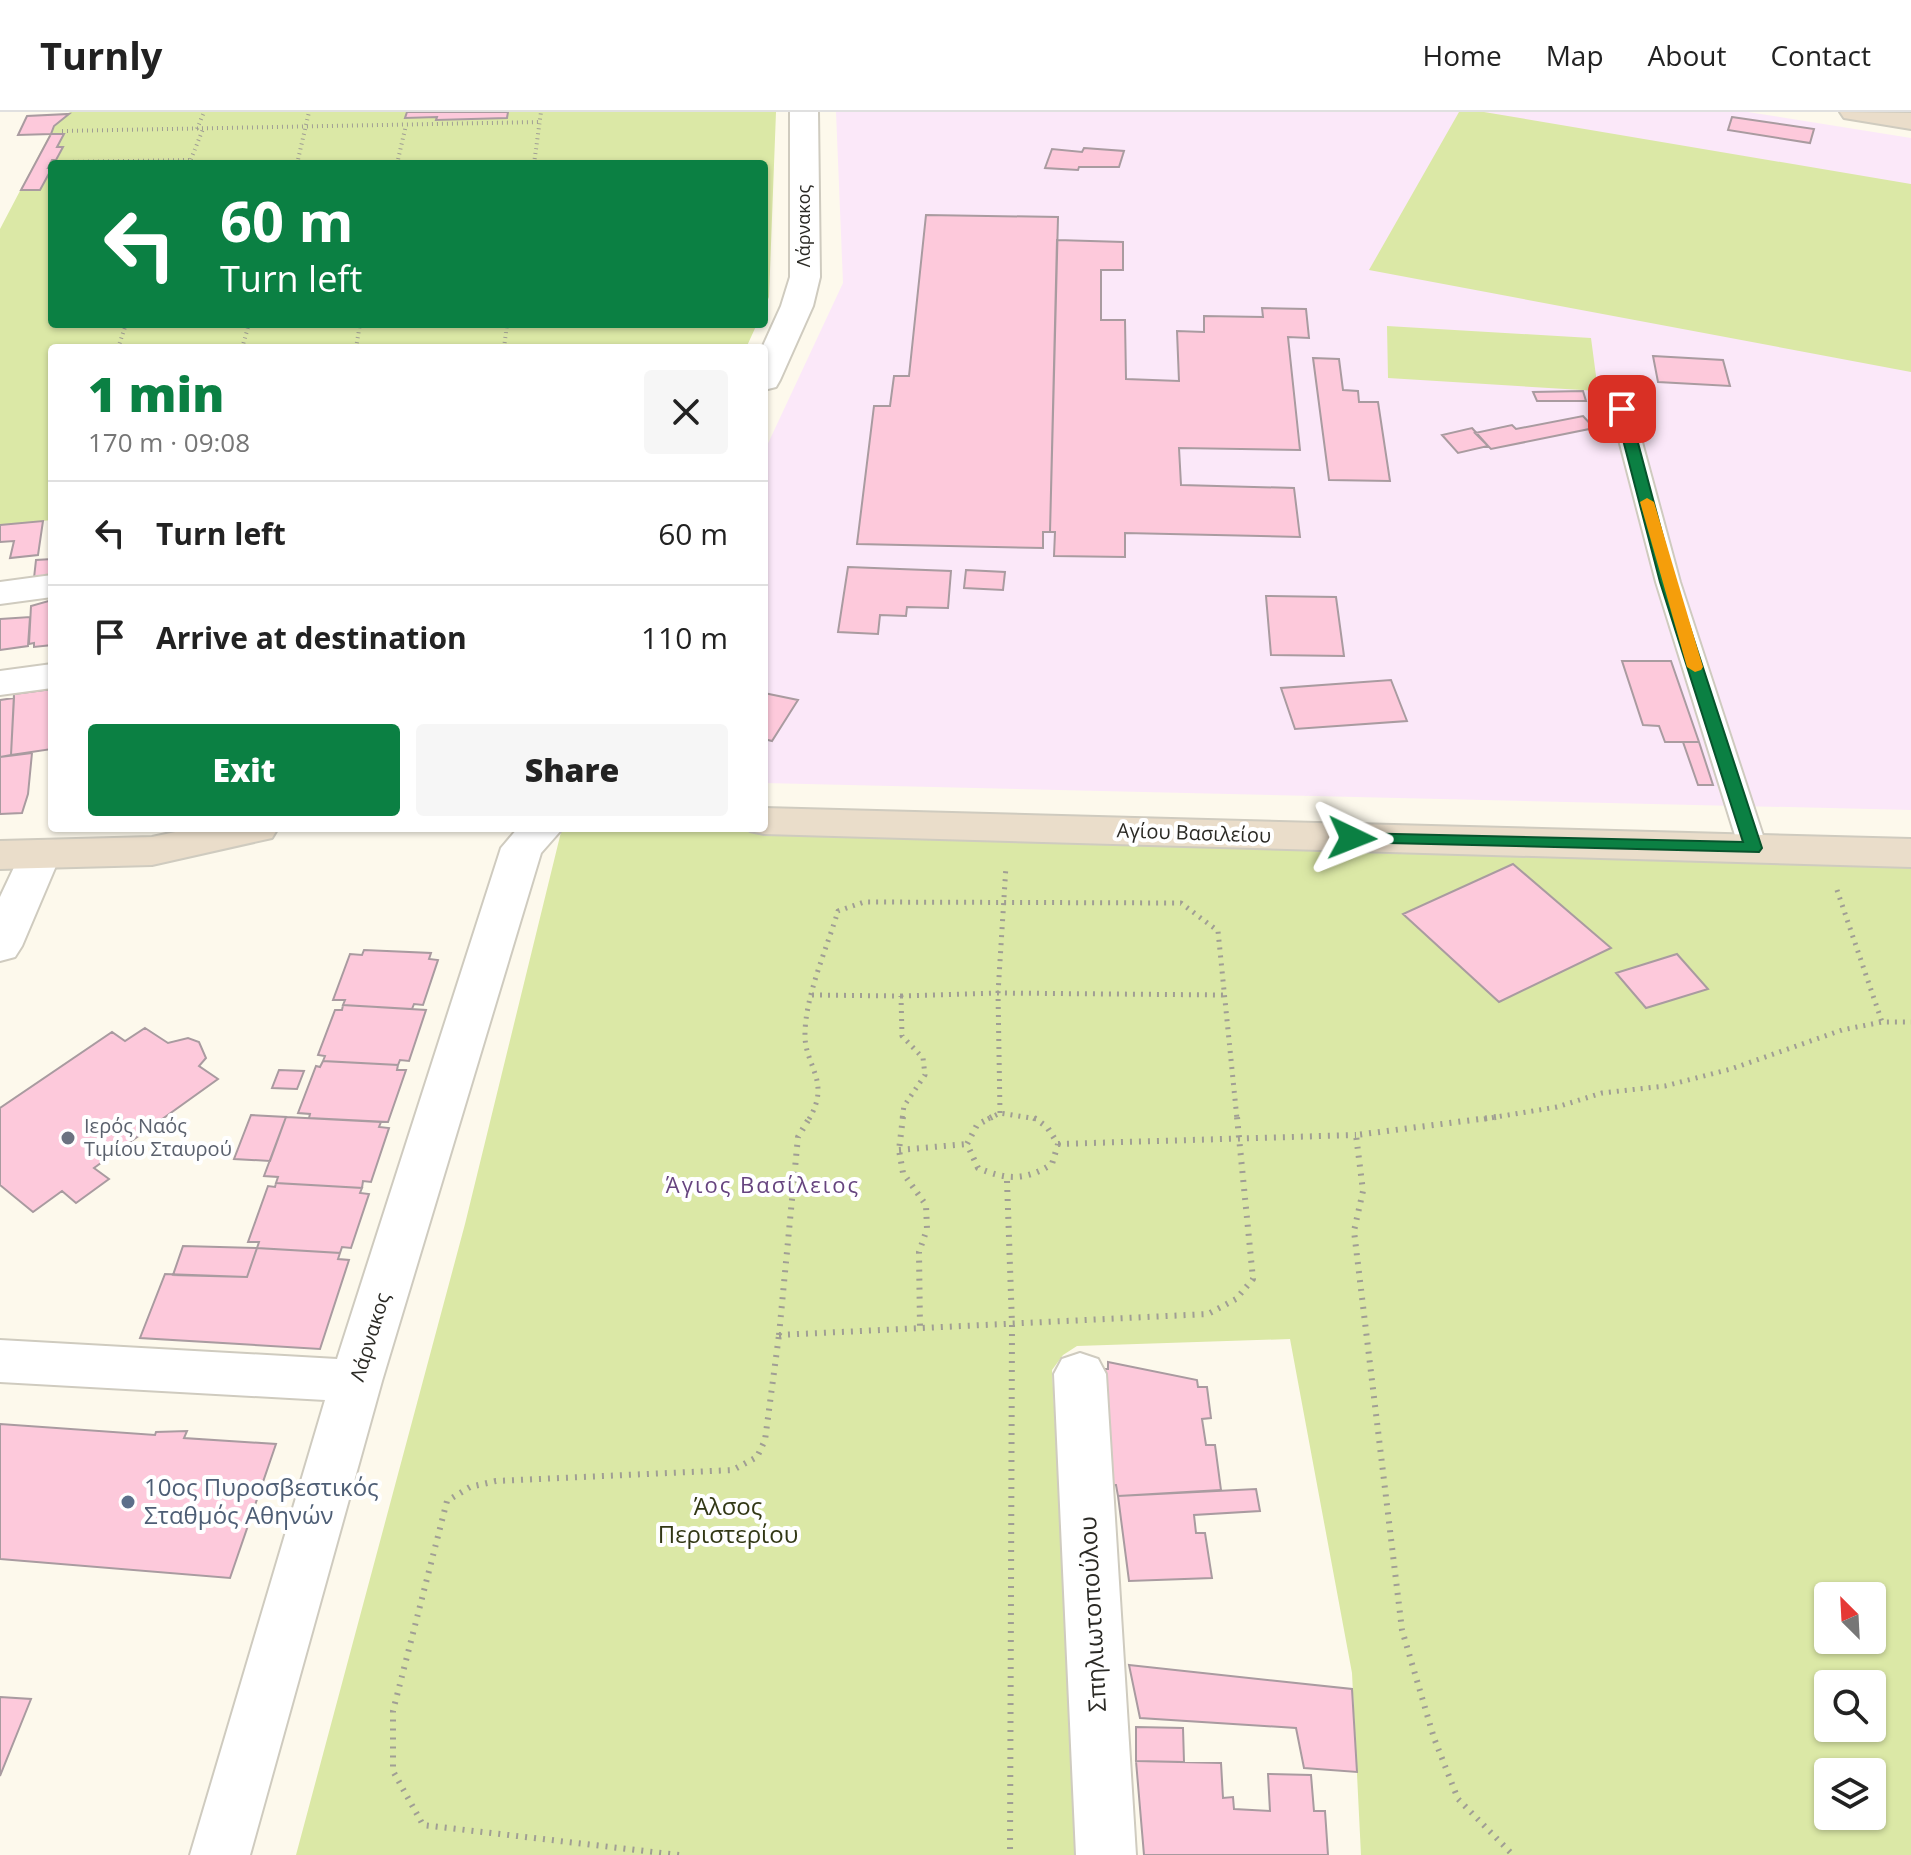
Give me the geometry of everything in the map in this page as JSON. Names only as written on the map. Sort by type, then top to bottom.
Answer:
[{"type":"street","name":"Λάρνακος","points":[[768,371],[797,306],[805,277],[804,112]]},
{"type":"street","points":[[1854,112],[1911,121]]},
{"type":"street","points":[[0,593],[48,587]]},
{"type":"street","points":[[0,683],[48,677]]},
{"type":"street","name":"Αγίου Βασιλείου","points":[[768,821],[1911,853]]},
{"type":"street","points":[[0,946],[20,855],[152,851],[239,832]]},
{"type":"street","name":"Λάρνακος","points":[[220,1855],[356,1381],[522,848],[538,832]]},
{"type":"street","points":[[0,1361],[356,1381]]},
{"type":"street","name":"Σπηλιωτοπούλου","points":[[1080,1374],[1106,1855]]},
{"type":"lane","points":[[1622,409],[1668,582],[1753,848]]},
{"type":"path","points":[[190,160],[204,112]]},
{"type":"path","points":[[298,160],[309,112]]},
{"type":"path","points":[[535,160],[541,112]]},
{"type":"path","points":[[62,131],[541,122]]},
{"type":"path","points":[[398,160],[406,125]]},
{"type":"path","points":[[1823,850],[1882,1022]]},
{"type":"path","points":[[679,1855],[423,1825],[393,1771],[393,1711],[447,1501],[470,1487],[496,1481],[733,1470],[757,1457],[765,1440],[779,1335],[798,1137],[815,1109],[818,1076],[805,1038],[812,995],[838,911],[864,902],[1181,903],[1218,931],[1253,1279],[1236,1299],[1208,1314],[779,1335]]},
{"type":"path","points":[[1000,1113],[998,993],[1003,902]]},
{"type":"path","points":[[812,995],[1224,995]]},
{"type":"path","points":[[901,996],[902,1036],[923,1058],[925,1075],[904,1106],[899,1150],[903,1173],[926,1205],[927,1229],[919,1252],[920,1328]]},
{"type":"path","points":[[1058,1144],[1356,1135],[1487,1119],[1557,1107],[1602,1093],[1665,1086],[1731,1069],[1830,1033],[1882,1022],[1911,1022]]},
{"type":"path","points":[[1000,1113],[1026,1114],[1038,1120],[1049,1126],[1058,1144],[1052,1164],[1032,1177],[1007,1181],[978,1168],[967,1144],[977,1125],[1000,1113]]},
{"type":"path","points":[[1356,1135],[1363,1191],[1354,1231],[1402,1630],[1434,1738],[1458,1799],[1513,1855]]},
{"type":"path","points":[[899,1150],[967,1144]]},
{"type":"path","points":[[1007,1181],[1012,1324],[1010,1855]]},
{"type":"shaded area","points":[[836,112],[1748,112],[1911,138],[1911,810],[768,783],[768,443],[843,283]]},
{"type":"green space","points":[[70,112],[776,112],[769,297],[768,299],[768,160],[48,160],[48,328],[755,328],[748,344],[48,344],[48,520],[0,525],[0,229],[54,126]]},
{"type":"green space","points":[[1459,112],[1484,112],[1911,184],[1911,372],[1369,270]]},
{"type":"green space","points":[[1387,326],[1591,338],[1598,391],[1388,378]]},
{"type":"green space","name":"Άλσος Περιστερίου","points":[[768,830],[1911,863],[1911,1855],[1361,1855],[1352,1673],[1290,1339],[1077,1346],[1063,1355],[1052,1370],[1076,1855],[296,1855],[465,1224],[561,832]]},
{"type":"building","points":[[407,112],[508,112],[507,118],[436,120],[437,117],[405,118]]},
{"type":"building","points":[[69,114],[54,126],[51,134],[18,135],[27,116]]},
{"type":"building","points":[[1732,117],[1814,129],[1810,143],[1728,130]]},
{"type":"building","points":[[51,134],[64,134],[57,147],[63,147],[56,160],[48,160],[48,175],[40,190],[21,190]]},
{"type":"building","points":[[1084,148],[1124,151],[1119,167],[1079,167],[1078,170],[1045,168],[1052,149],[1082,152]]},
{"type":"building","points":[[926,215],[1058,217],[1050,532],[1043,532],[1043,548],[857,544],[874,406],[890,406],[894,376],[909,376]]},
{"type":"building","points":[[1057,240],[1123,242],[1123,270],[1101,270],[1101,320],[1125,320],[1126,379],[1179,381],[1177,331],[1204,332],[1204,316],[1263,317],[1262,308],[1306,309],[1309,338],[1288,337],[1300,450],[1179,448],[1181,485],[1294,488],[1300,537],[1125,533],[1125,557],[1054,556],[1055,532],[1050,532]]},
{"type":"building","points":[[1653,356],[1723,360],[1730,386],[1658,382]]},
{"type":"building","points":[[1313,358],[1339,359],[1343,390],[1358,391],[1359,402],[1378,402],[1390,481],[1329,480]]},
{"type":"building","points":[[1583,391],[1586,401],[1537,401],[1533,392]]},
{"type":"building","points":[[1583,416],[1594,428],[1491,449],[1475,433],[1512,425],[1516,429]]},
{"type":"building","points":[[1472,428],[1488,446],[1458,453],[1442,435]]},
{"type":"building","points":[[43,521],[38,555],[10,558],[14,541],[0,542],[0,525]]},
{"type":"building","points":[[48,559],[48,576],[34,578],[36,560]]},
{"type":"building","points":[[848,567],[951,571],[948,608],[907,607],[906,616],[880,615],[878,634],[838,632]]},
{"type":"building","points":[[966,570],[1005,572],[1003,590],[964,588]]},
{"type":"building","points":[[1266,596],[1336,597],[1344,656],[1271,655]]},
{"type":"building","points":[[48,601],[48,645],[34,647],[34,643],[29,644],[31,606]]},
{"type":"building","points":[[30,617],[28,646],[0,650],[0,619]]},
{"type":"building","points":[[1622,661],[1671,661],[1699,742],[1665,742],[1659,726],[1643,725]]},
{"type":"building","points":[[1391,680],[1407,721],[1295,729],[1281,688]]},
{"type":"building","points":[[48,690],[48,750],[11,755],[14,694]]},
{"type":"building","points":[[768,694],[798,700],[772,741],[768,740]]},
{"type":"building","points":[[14,698],[11,755],[0,757],[0,700]]},
{"type":"building","points":[[1683,742],[1699,742],[1713,785],[1698,785]]},
{"type":"building","points":[[32,753],[28,794],[22,813],[0,814],[0,757]]},
{"type":"building","points":[[1513,864],[1611,948],[1499,1002],[1403,914]]},
{"type":"building","points":[[364,950],[431,953],[429,959],[438,960],[423,1005],[414,1004],[412,1009],[343,1005],[345,1000],[333,1000],[350,954],[362,955]]},
{"type":"building","points":[[1677,954],[1708,989],[1646,1008],[1616,973]]},
{"type":"building","points":[[343,1005],[426,1010],[409,1061],[400,1060],[398,1065],[323,1061],[325,1056],[318,1055],[335,1010],[342,1010]]},
{"type":"building","name":"Ιερός Ναός Τιμίου Σταυρού","points":[[145,1028],[168,1043],[188,1038],[199,1042],[206,1058],[199,1066],[218,1079],[94,1168],[109,1179],[76,1203],[62,1191],[33,1212],[0,1185],[0,1108],[112,1032],[125,1041]]},
{"type":"building","points":[[323,1061],[398,1065],[397,1070],[406,1070],[388,1122],[309,1118],[310,1114],[298,1113],[316,1066],[320,1067]]},
{"type":"building","points":[[279,1070],[304,1071],[297,1089],[272,1088]]},
{"type":"building","points":[[251,1115],[286,1117],[270,1161],[234,1159]]},
{"type":"building","points":[[286,1117],[381,1122],[379,1127],[389,1128],[371,1182],[363,1181],[362,1188],[276,1183],[278,1177],[264,1176]]},
{"type":"building","points":[[276,1183],[362,1188],[360,1193],[369,1194],[351,1248],[342,1247],[340,1253],[257,1248],[259,1242],[248,1242],[268,1186],[275,1187]]},
{"type":"building","points":[[183,1246],[257,1248],[247,1277],[173,1275]]},
{"type":"building","points":[[257,1248],[340,1253],[338,1259],[349,1260],[320,1349],[140,1338],[165,1274],[247,1277]]},
{"type":"building","points":[[1108,1362],[1197,1380],[1198,1387],[1207,1387],[1211,1418],[1202,1419],[1206,1445],[1215,1445],[1221,1490],[1118,1496],[1116,1485],[1109,1485],[1103,1369],[1108,1369]]},
{"type":"building","name":"10ος Πυροσβεστικός Σταθμός Αθηνών","points":[[0,1424],[155,1435],[156,1432],[187,1431],[184,1438],[276,1444],[230,1578],[0,1559]]},
{"type":"building","points":[[1256,1489],[1260,1511],[1194,1515],[1196,1533],[1205,1533],[1212,1578],[1129,1581],[1118,1496]]},
{"type":"building","points":[[1129,1665],[1352,1689],[1357,1772],[1304,1768],[1296,1728],[1140,1718]]},
{"type":"building","points":[[0,1697],[31,1699],[0,1776]]},
{"type":"building","points":[[1136,1727],[1183,1728],[1184,1762],[1136,1761]]},
{"type":"building","points":[[1136,1761],[1221,1763],[1223,1798],[1233,1797],[1234,1809],[1270,1811],[1268,1774],[1311,1775],[1314,1811],[1325,1811],[1328,1855],[1144,1855]]},
{"type":"slow traffic","points":[[1647,502],[1695,667]]},
{"type":"place","name":"Ιερός Ναός Τιμίου Σταυρού","points":[[68,1138]]},
{"type":"place","name":"10ος Πυροσβεστικός Σταθμός Αθηνών","points":[[128,1502]]},
{"type":"district","name":"Άγιος Βασίλειος","points":[[763,1185]]},
{"type":"route","points":[[1352,838],[1753,848],[1668,582],[1622,409]]}]
